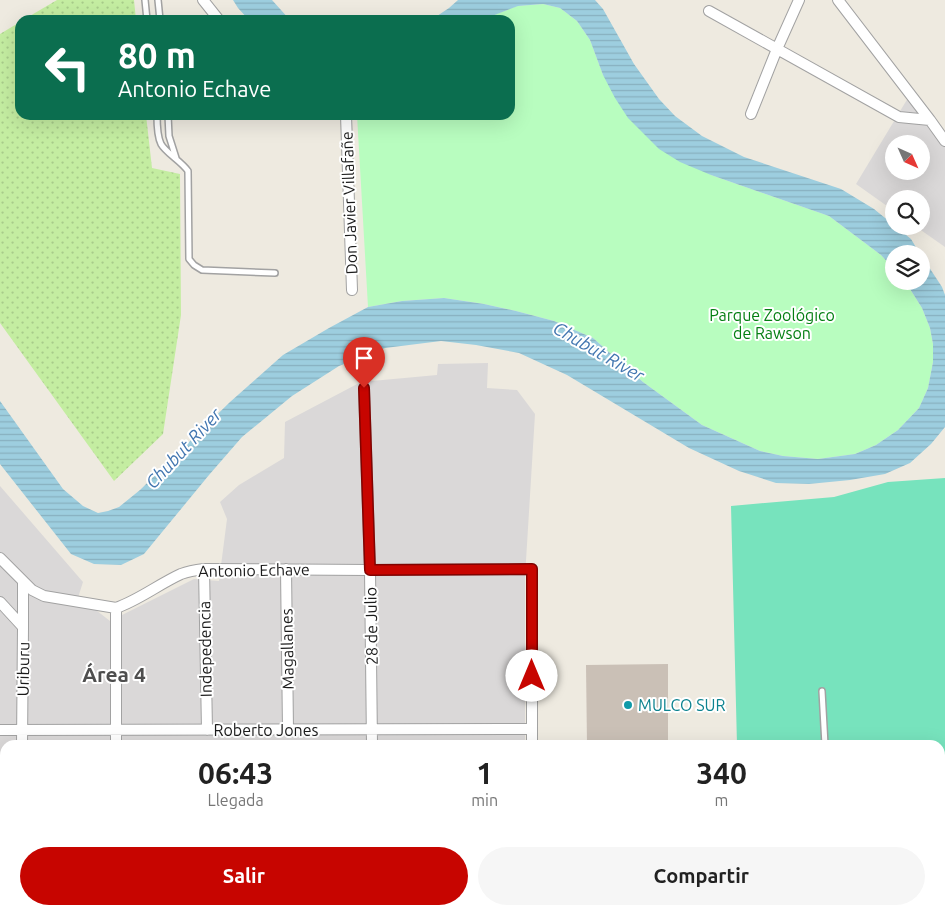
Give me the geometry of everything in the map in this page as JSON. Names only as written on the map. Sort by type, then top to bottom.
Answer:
[{"type":"street","points":[[203,0],[215,15]]},
{"type":"street","points":[[751,114],[799,0]]},
{"type":"street","points":[[838,0],[945,141]]},
{"type":"street","points":[[709,11],[899,117],[930,120]]},
{"type":"street","name":"Don Javier Villafañe","points":[[346,120],[352,290]]},
{"type":"street","name":"28 de Julio","points":[[364,388],[370,570],[372,740]]},
{"type":"street","points":[[0,558],[4,566],[32,590],[44,596],[116,608],[116,740]]},
{"type":"street","name":"Antonio Echave","points":[[116,608],[181,574],[204,569],[532,569],[532,729]]},
{"type":"street","name":"Indepedencia","points":[[204,569],[207,730]]},
{"type":"street","name":"Magallanes","points":[[286,569],[288,730]]},
{"type":"street","points":[[23,581],[23,626]]},
{"type":"street","name":"Uriburu","points":[[0,602],[23,626],[22,740]]},
{"type":"street","points":[[532,729],[532,740]]},
{"type":"street","name":"Roberto Jones","points":[[0,730],[532,729]]},
{"type":"lane","points":[[145,0],[146,15]]},
{"type":"lane","points":[[158,0],[160,15]]},
{"type":"lane","points":[[157,120],[162,145],[188,171],[189,259],[202,270],[274,273]]},
{"type":"lane","points":[[168,120],[170,136],[176,158]]},
{"type":"lane","points":[[822,691],[825,740]]},
{"type":"shaded area","points":[[908,98],[945,144],[945,247],[928,235],[930,235],[930,190],[885,190],[885,205],[856,184],[885,136],[885,180],[930,180],[930,135],[886,135]]},
{"type":"shaded area","points":[[488,363],[487,388],[517,390],[535,414],[525,577],[525,740],[0,740],[0,486],[83,582],[75,607],[92,607],[110,621],[194,579],[219,581],[227,519],[220,502],[239,485],[284,458],[285,422],[361,382],[437,375],[438,364]]},
{"type":"green space","points":[[57,0],[134,0],[136,15],[32,15]]},
{"type":"green space","name":"Parque Zoológico de Rawson","points":[[543,4],[560,8],[577,21],[590,40],[603,75],[711,175],[829,216],[881,255],[885,259],[885,290],[911,290],[922,308],[930,328],[933,344],[933,362],[928,388],[919,408],[898,430],[876,445],[855,454],[818,459],[783,456],[760,451],[702,425],[643,382],[593,338],[554,321],[484,304],[444,298],[402,301],[368,307],[357,120],[515,120],[515,15],[494,15],[517,6]]},
{"type":"green space","points":[[15,25],[15,120],[147,120],[152,168],[180,174],[181,315],[163,434],[114,481],[0,323],[0,34]]},
{"type":"green space","points":[[945,478],[945,740],[737,740],[731,506],[834,497],[888,482]]},
{"type":"water","points":[[233,0],[272,0],[286,15],[244,15]]},
{"type":"water","points":[[458,0],[595,0],[603,9],[634,64],[659,99],[675,116],[702,136],[744,157],[841,189],[885,218],[885,235],[906,235],[915,245],[885,245],[885,259],[829,216],[711,175],[680,162],[659,149],[628,118],[603,75],[590,40],[577,21],[560,8],[543,4],[518,6],[495,15],[438,15]]},
{"type":"water","name":"Chubut River","points":[[930,269],[945,295],[945,427],[931,444],[910,463],[885,474],[850,480],[809,484],[776,483],[739,471],[689,448],[567,375],[519,353],[441,341],[385,348],[339,366],[292,396],[242,437],[144,554],[121,565],[94,564],[71,554],[0,464],[0,401],[63,489],[83,506],[98,513],[119,507],[140,490],[230,402],[283,355],[368,307],[402,301],[444,298],[484,304],[554,321],[593,338],[643,382],[702,425],[760,451],[783,456],[818,459],[855,454],[876,445],[898,430],[919,408],[928,388],[933,362],[933,344],[930,328],[922,308],[911,290],[930,290]]},
{"type":"building","name":"MULCO SUR","points":[[668,664],[668,740],[587,740],[586,665]]},
{"type":"place","name":"MULCO SUR","points":[[628,705]]},
{"type":"district","name":"Área 4","points":[[114,674]]},
{"type":"route","points":[[364,388],[370,570],[532,569],[532,676]]}]
